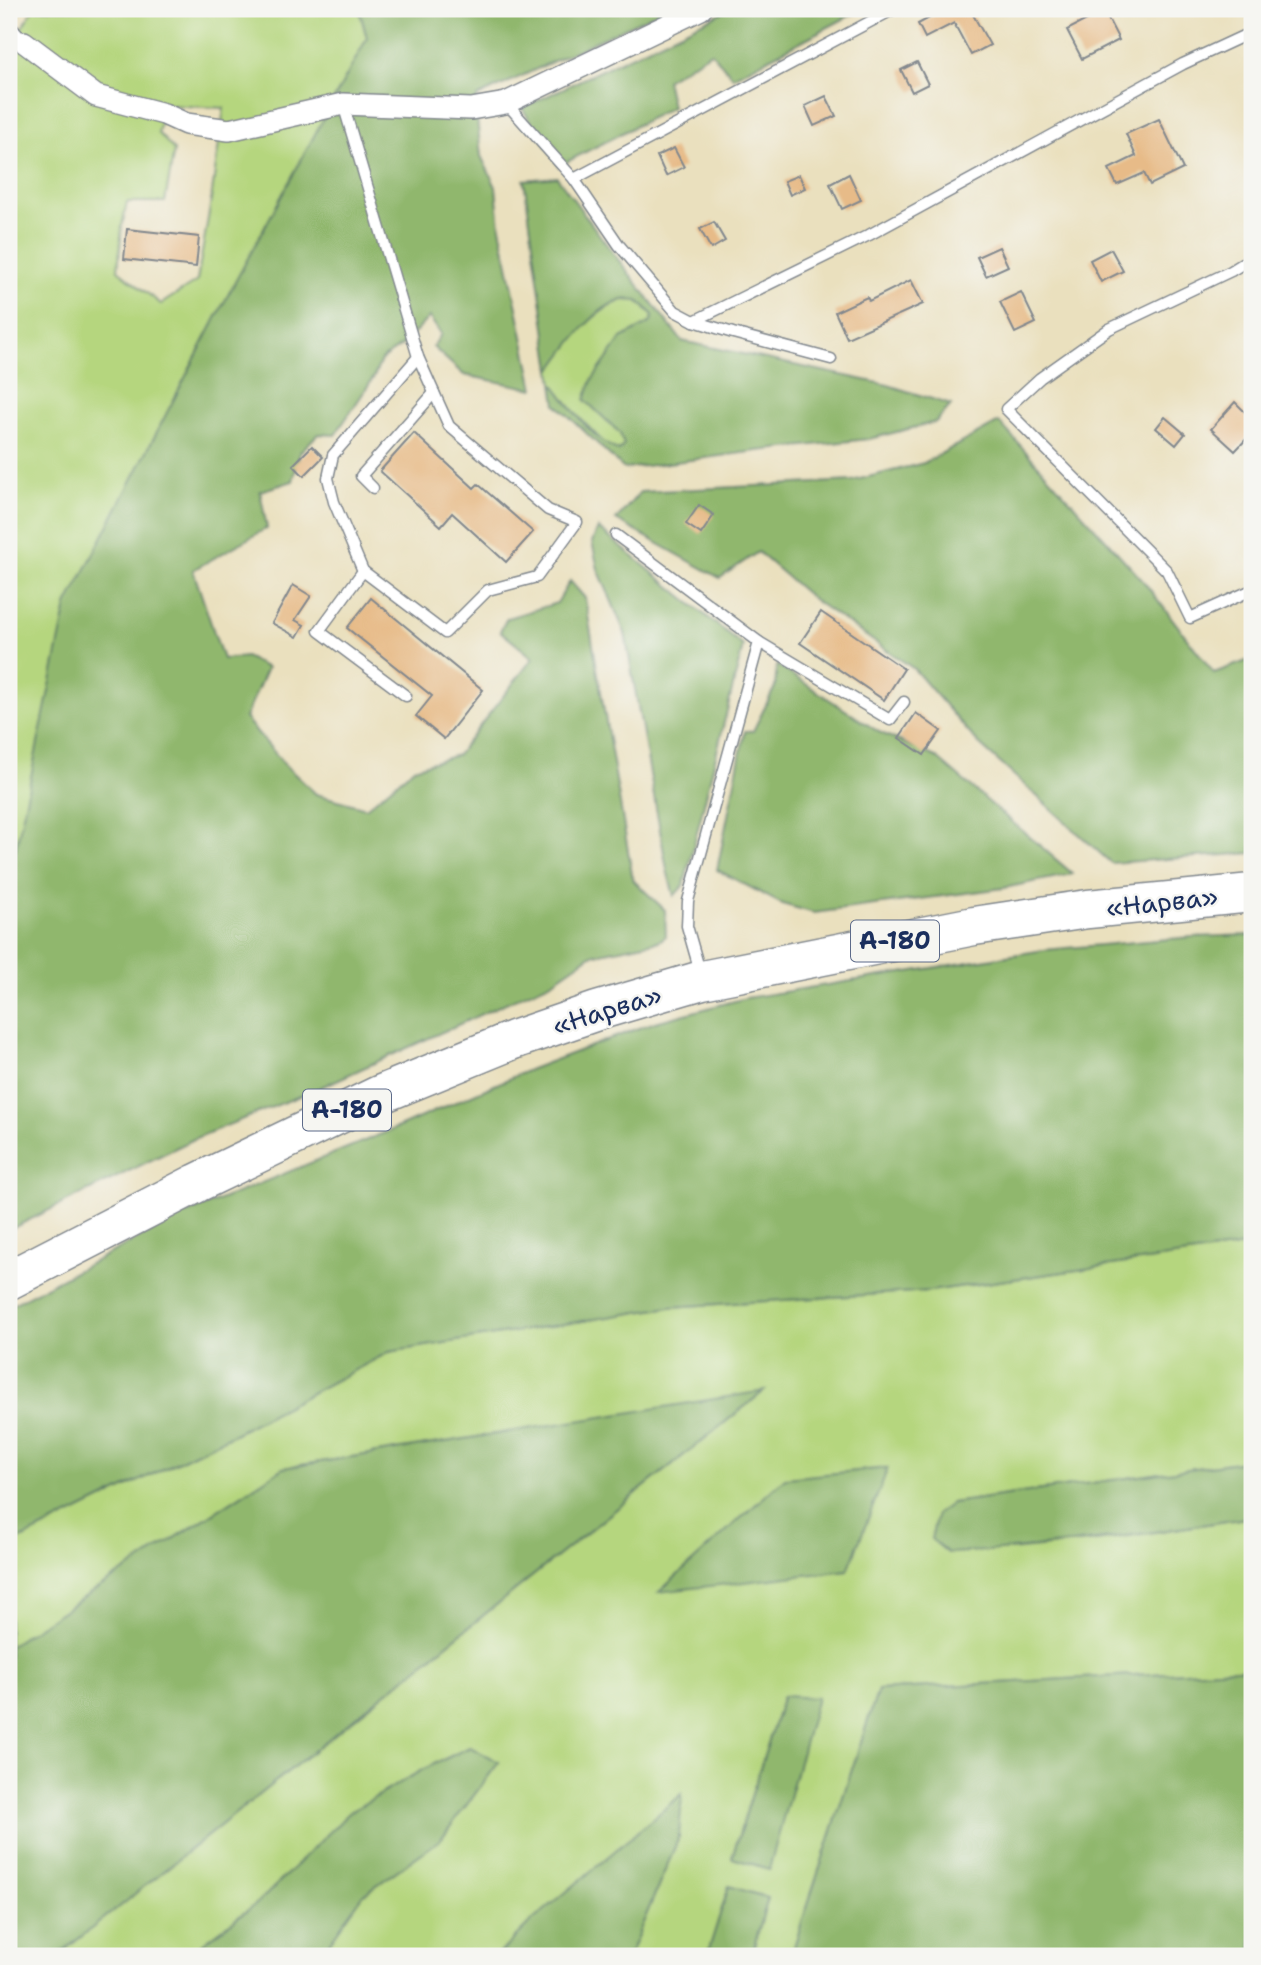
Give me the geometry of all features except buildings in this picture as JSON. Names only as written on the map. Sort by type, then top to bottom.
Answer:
[{"type":"highway","name":"«Нарва»","points":[[9,1280],[197,1183],[379,1095],[513,1040],[597,1011],[702,980],[974,926],[1088,909],[1252,893]]},
{"type":"highway","points":[[1140,904],[1252,902]]},
{"type":"street","points":[[18,35],[96,96],[164,114],[186,124],[229,130],[343,104],[471,109],[506,103],[701,9]]},
{"type":"lane","points":[[574,179],[894,9]]},
{"type":"lane","points":[[694,321],[869,235],[1183,64],[1252,32]]},
{"type":"lane","points":[[506,103],[574,179],[619,246],[675,311],[694,321],[733,334],[831,359]]},
{"type":"lane","points":[[343,104],[418,357],[449,426],[548,510],[577,522],[537,578],[488,590],[445,633],[363,571],[334,502],[328,478],[333,455],[418,357]]},
{"type":"lane","points":[[1252,258],[1231,271],[1109,329],[1040,378],[1006,410],[1167,571],[1190,618],[1252,590]]},
{"type":"lane","points":[[373,488],[361,477],[434,393]]},
{"type":"lane","points":[[616,535],[759,642],[890,720],[905,702]]},
{"type":"lane","points":[[363,571],[318,631],[406,696]]},
{"type":"lane","points":[[702,980],[687,926],[688,901],[759,642]]},
{"type":"green space","points":[[34,9],[359,9],[367,38],[13,863],[9,864],[9,44]],"holes":[[[166,105],[224,108],[197,281],[161,304],[118,270],[127,202],[165,202],[174,150],[158,133]]]},
{"type":"green space","points":[[359,9],[665,9],[477,97],[481,156],[496,187],[500,227],[534,389],[464,375],[433,347],[441,334],[429,317],[404,344],[381,360],[374,377],[335,435],[318,434],[300,452],[293,481],[260,491],[267,528],[193,570],[223,659],[246,657],[267,668],[245,718],[285,765],[316,794],[366,808],[414,768],[457,755],[533,658],[500,631],[507,618],[557,603],[570,581],[585,598],[633,880],[665,910],[666,936],[659,941],[591,955],[552,982],[317,1089],[196,1138],[9,1230],[9,864],[13,862],[67,605],[228,295],[367,38]]},
{"type":"green space","points":[[729,9],[853,9],[855,13],[733,77],[711,52],[666,80],[672,107],[559,166],[522,108]]},
{"type":"green space","points":[[557,177],[682,341],[888,385],[951,405],[936,422],[869,439],[624,469],[556,404],[553,383],[590,430],[619,451],[624,445],[620,433],[585,400],[592,380],[622,338],[651,322],[653,315],[637,301],[625,300],[612,304],[588,323],[551,370],[524,180]]},
{"type":"green space","points":[[623,300],[637,301],[653,315],[652,322],[622,338],[585,400],[620,433],[624,445],[619,451],[605,444],[576,414],[553,383],[551,370],[590,320]]},
{"type":"green space","points":[[999,422],[1144,582],[1214,673],[1252,659],[1252,853],[1111,863],[978,743],[914,669],[814,600],[758,552],[720,578],[616,520],[640,492],[852,481],[924,463]]},
{"type":"green space","points":[[598,528],[743,646],[684,885],[674,896],[667,870],[625,633],[598,569],[592,542]]},
{"type":"green space","points":[[777,665],[879,732],[936,757],[1073,874],[1004,888],[814,913],[782,904],[717,870],[745,731],[753,731],[775,687]]},
{"type":"green space","points":[[1252,935],[1252,1245],[930,1291],[670,1307],[389,1352],[232,1435],[9,1545],[9,1306],[183,1215],[401,1126],[531,1069],[655,1022],[746,998],[1044,950],[1192,937]]},
{"type":"green space","points":[[1252,1245],[1252,1460],[952,1503],[1010,1550],[1090,1542],[1252,1517],[1252,1668],[878,1690],[791,1956],[751,1956],[768,1898],[729,1886],[707,1956],[629,1956],[679,1837],[533,1920],[497,1956],[320,1956],[363,1895],[440,1840],[499,1762],[469,1747],[424,1769],[350,1812],[260,1901],[186,1956],[57,1956],[763,1392],[283,1468],[9,1646],[9,1545],[232,1435],[389,1352],[670,1307],[930,1291]],"holes":[[[783,1696],[770,1869],[732,1857]]]},
{"type":"green space","points":[[764,1391],[57,1956],[9,1956],[9,1646],[283,1468]]},
{"type":"green space","points":[[1252,1460],[1252,1517],[1100,1540],[986,1551],[948,1553],[931,1539],[937,1514],[952,1503]]},
{"type":"green space","points":[[888,1468],[848,1570],[659,1592],[785,1478]]},
{"type":"green space","points":[[1252,1668],[1252,1956],[791,1956],[878,1690]]},
{"type":"green space","points":[[783,1696],[817,1698],[769,1869],[732,1858]]},
{"type":"green space","points":[[470,1747],[499,1762],[440,1840],[363,1895],[320,1956],[186,1956],[260,1901],[350,1812],[424,1769]]},
{"type":"green space","points":[[682,1794],[679,1837],[629,1956],[497,1956],[533,1920]]},
{"type":"green space","points":[[729,1886],[768,1898],[751,1956],[707,1956]]}]
